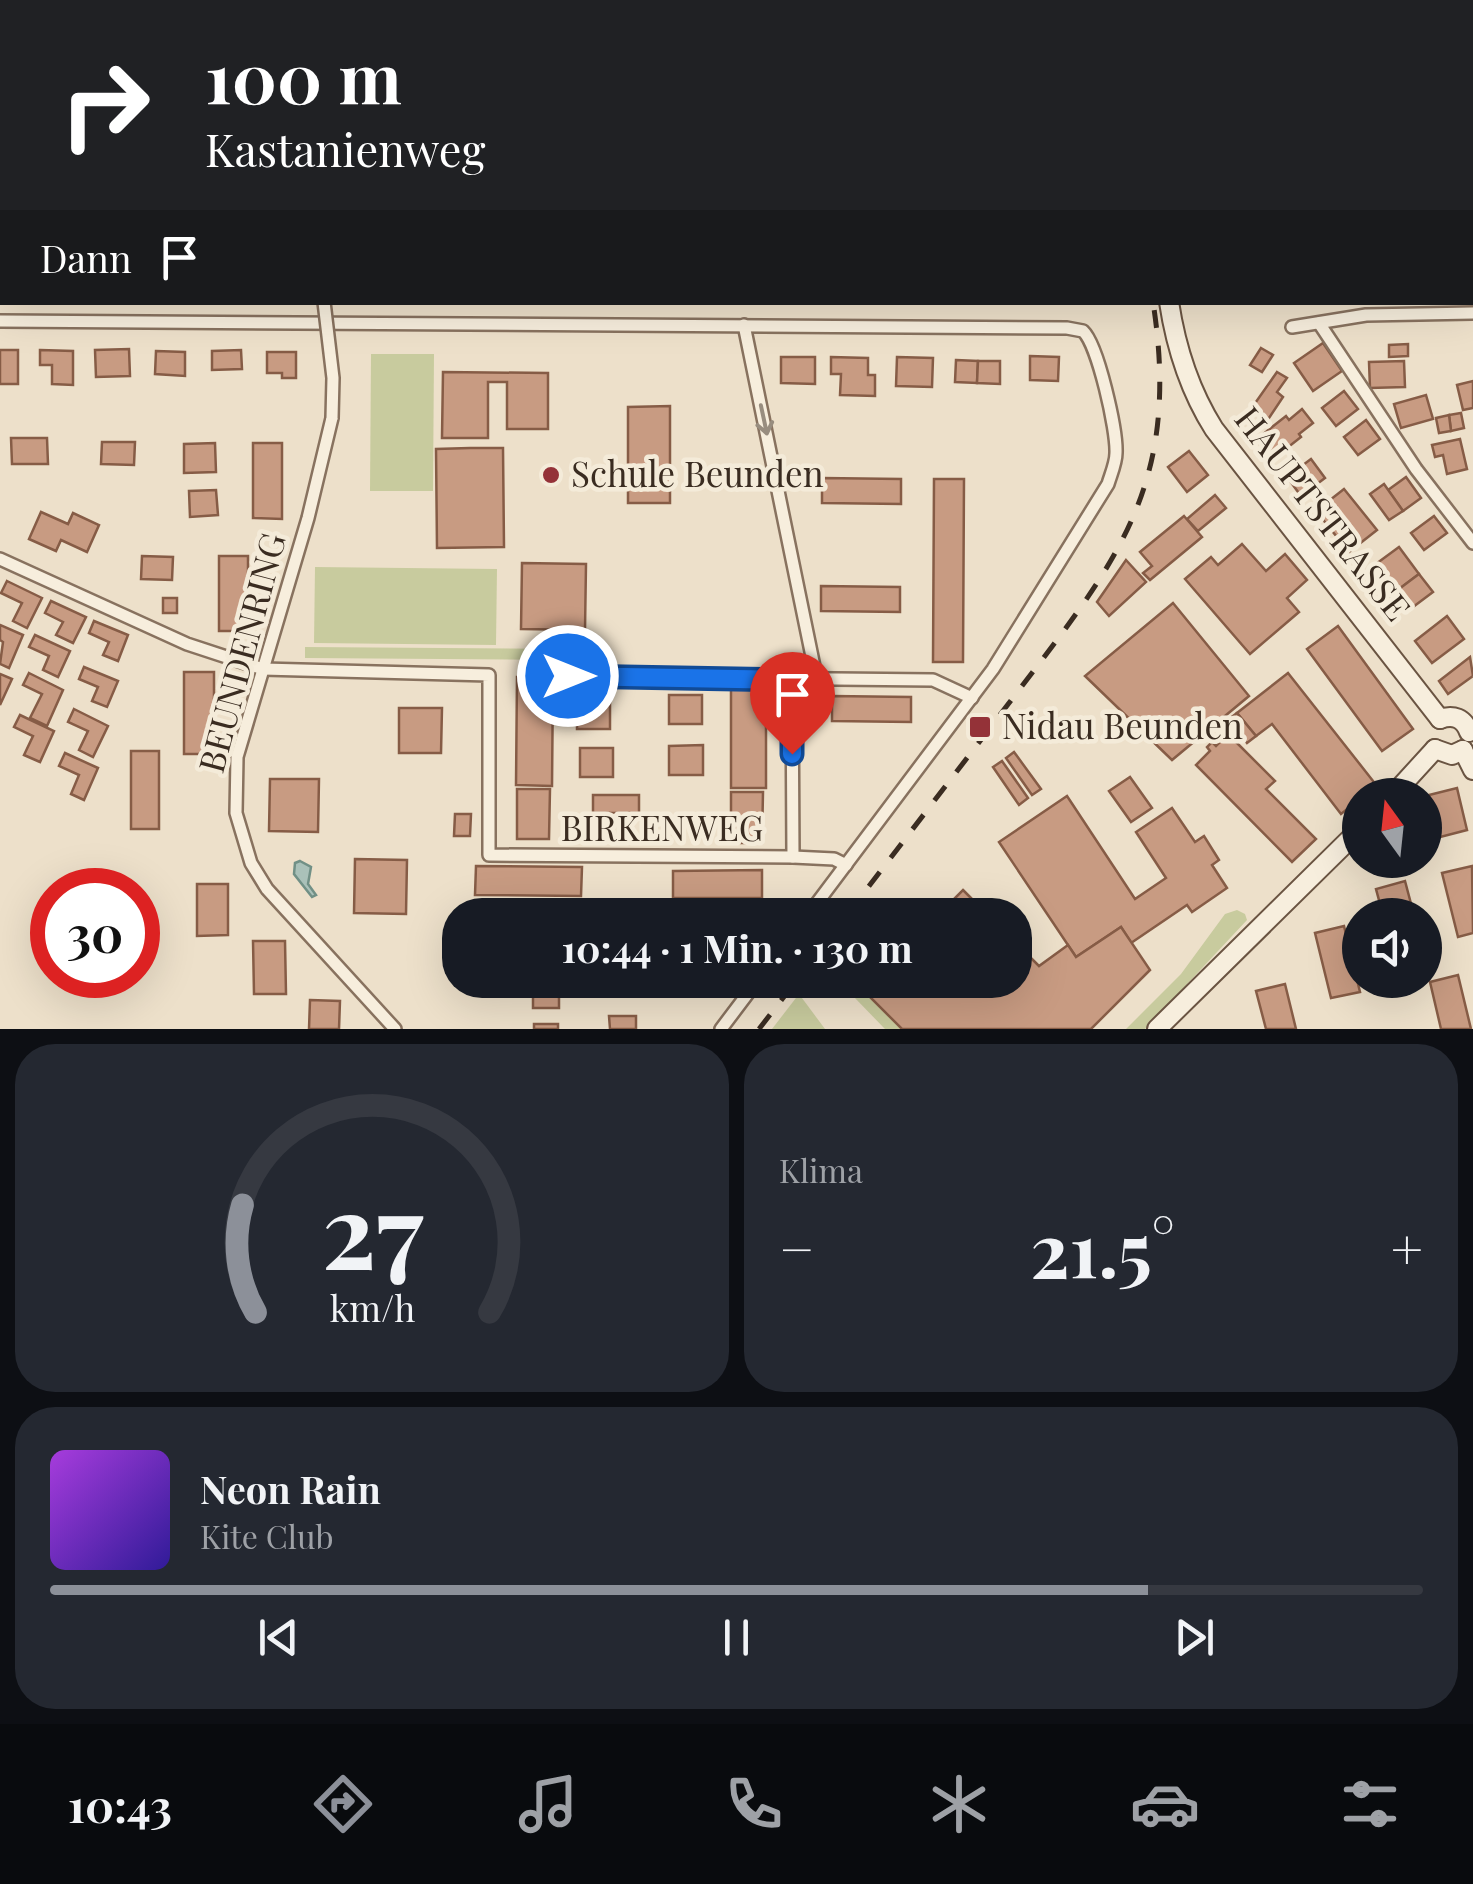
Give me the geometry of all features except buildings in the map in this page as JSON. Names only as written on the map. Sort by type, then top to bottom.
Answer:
[{"type":"main road","name":"HAUPTSTRASSE","points":[[1170,312],[1192,385],[1214,430],[1440,719]]},
{"type":"main road","points":[[1468,738],[1452,755],[1436,749],[1430,733],[1440,719],[1455,717],[1464,723],[1468,738],[1473,770]]},
{"type":"main road","points":[[1409,778],[1436,749]]},
{"type":"main road","points":[[1157,1029],[1342,846]]},
{"type":"street","name":"BEUNDENRING","points":[[324,305],[334,378],[326,453],[238,757],[234,793],[242,838],[266,889],[395,1029]]},
{"type":"street","points":[[1292,327],[1366,315],[1473,313]]},
{"type":"street","points":[[0,322],[744,325],[1083,331],[1091,338],[1116,452],[1101,497],[972,698],[821,898]]},
{"type":"street","points":[[1319,323],[1416,469],[1473,543]]},
{"type":"street","points":[[744,325],[818,680]]},
{"type":"street","points":[[0,559],[187,644],[263,669]]},
{"type":"street","name":"BIRKENWEG","points":[[263,669],[489,675],[489,855],[794,857],[834,860],[846,865]]},
{"type":"street","points":[[568,676],[933,680],[972,698]]},
{"type":"street","points":[[792,680],[794,857]]},
{"type":"street","points":[[721,1029],[744,998]]},
{"type":"green space","points":[[371,354],[434,354],[433,491],[370,491]]},
{"type":"green space","points":[[315,567],[497,569],[496,645],[314,643]]},
{"type":"green space","points":[[305,647],[576,649],[577,660],[305,658]]},
{"type":"green space","points":[[1237,910],[1247,920],[1145,1029],[1126,1029],[1181,974],[1225,914]]},
{"type":"green space","points":[[796,998],[802,998],[825,1029],[772,1029]]},
{"type":"green space","points":[[855,998],[871,998],[902,1029],[885,1029]]},
{"type":"water","points":[[300,861],[311,867],[308,884],[316,895],[312,897],[294,874],[295,863]]},
{"type":"railway","points":[[860,898],[1080,608],[1132,520],[1148,474],[1158,424],[1159,367],[1153,305]]},
{"type":"railway","points":[[759,1029],[783,998]]},
{"type":"place","name":"Schule Beunden","points":[[551,475]]},
{"type":"place","name":"Nidau Beunden","points":[[980,727]]},
{"type":"route","points":[[568,676],[792,680],[792,754]]}]
